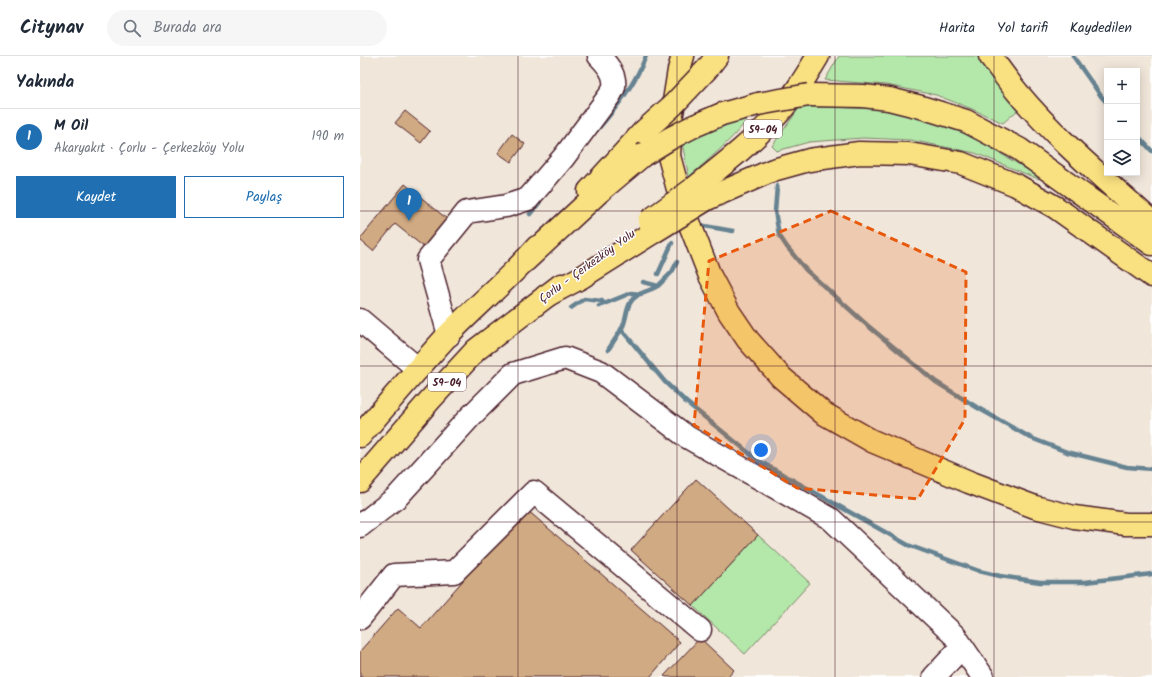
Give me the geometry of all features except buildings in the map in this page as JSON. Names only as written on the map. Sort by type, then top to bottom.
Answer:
[{"type":"main road","points":[[683,56],[679,70],[671,120],[670,156],[682,204],[710,276],[729,312],[748,340],[781,377],[823,413],[872,441],[969,482],[1034,507],[1074,517],[1126,524],[1152,524]]},
{"type":"main road","name":"59-04","points":[[700,194],[778,113],[805,79],[818,56]]},
{"type":"main road","points":[[990,56],[1018,93],[1051,128],[1104,179],[1152,222]]},
{"type":"main road","name":"59-04","points":[[360,436],[449,335],[525,261],[566,214],[643,132],[673,105],[712,62]]},
{"type":"main road","points":[[525,261],[599,192],[643,155],[668,139],[722,114],[758,104],[809,95],[863,96],[889,99],[966,121],[1019,149],[1152,244]]},
{"type":"main road","points":[[700,194],[809,160],[859,153],[909,154],[961,163],[1016,185],[1055,207],[1152,276]]},
{"type":"main road","name":"Çorlu - Çerkezköy Yolu","points":[[360,482],[430,400],[476,350],[546,296],[582,278],[651,227],[700,194]]},
{"type":"street","points":[[449,335],[428,260],[467,212],[506,206],[528,199],[564,157],[610,95],[614,85],[612,74],[607,64],[599,56]]},
{"type":"street","points":[[360,320],[418,369]]},
{"type":"street","points":[[360,526],[397,497],[469,418],[513,374],[565,358],[601,372],[687,437],[831,519],[955,636],[983,677]]},
{"type":"street","points":[[360,618],[394,575],[454,572],[534,492],[700,630]]},
{"type":"street","points":[[934,677],[962,648]]},
{"type":"highlighted area","points":[[831,211],[966,272],[965,419],[918,499],[797,488],[694,425],[709,261]]},
{"type":"shaded area","points":[[360,56],[1152,56],[1152,677],[360,677]]},
{"type":"green space","points":[[839,56],[977,56],[1018,110],[1003,123],[936,95],[886,85],[825,80]]},
{"type":"green space","points":[[800,107],[879,109],[926,119],[971,136],[1040,177],[1038,179],[975,153],[910,140],[863,138],[809,142],[777,151],[772,146]]},
{"type":"green space","points":[[744,117],[747,120],[734,136],[689,177],[682,143],[711,129]]},
{"type":"green space","points":[[758,535],[810,583],[745,654],[693,606]]},
{"type":"waterway","points":[[597,130],[625,95],[637,76],[646,56]]},
{"type":"waterway","points":[[1073,56],[1104,100]]},
{"type":"waterway","points":[[1140,138],[1152,151]]},
{"type":"waterway","points":[[777,186],[775,211],[779,235],[787,247],[806,270],[867,325],[936,382],[1031,438],[1067,452],[1127,467],[1152,469]]},
{"type":"waterway","points":[[530,214],[539,203]]},
{"type":"waterway","points":[[699,225],[733,231]]},
{"type":"waterway","points":[[658,274],[672,243]]},
{"type":"waterway","points":[[643,282],[658,286],[672,272],[677,262]]},
{"type":"waterway","points":[[608,350],[623,326],[629,305],[634,298],[658,286]]},
{"type":"waterway","points":[[599,306],[631,293],[641,294]]},
{"type":"waterway","points":[[571,308],[584,299],[602,301],[604,304]]},
{"type":"waterway","points":[[621,329],[665,382],[686,402],[759,461],[908,545],[979,571],[1040,582],[1085,582],[1152,574]]},
{"type":"place","name":"M Oil","points":[[409,221]]}]
